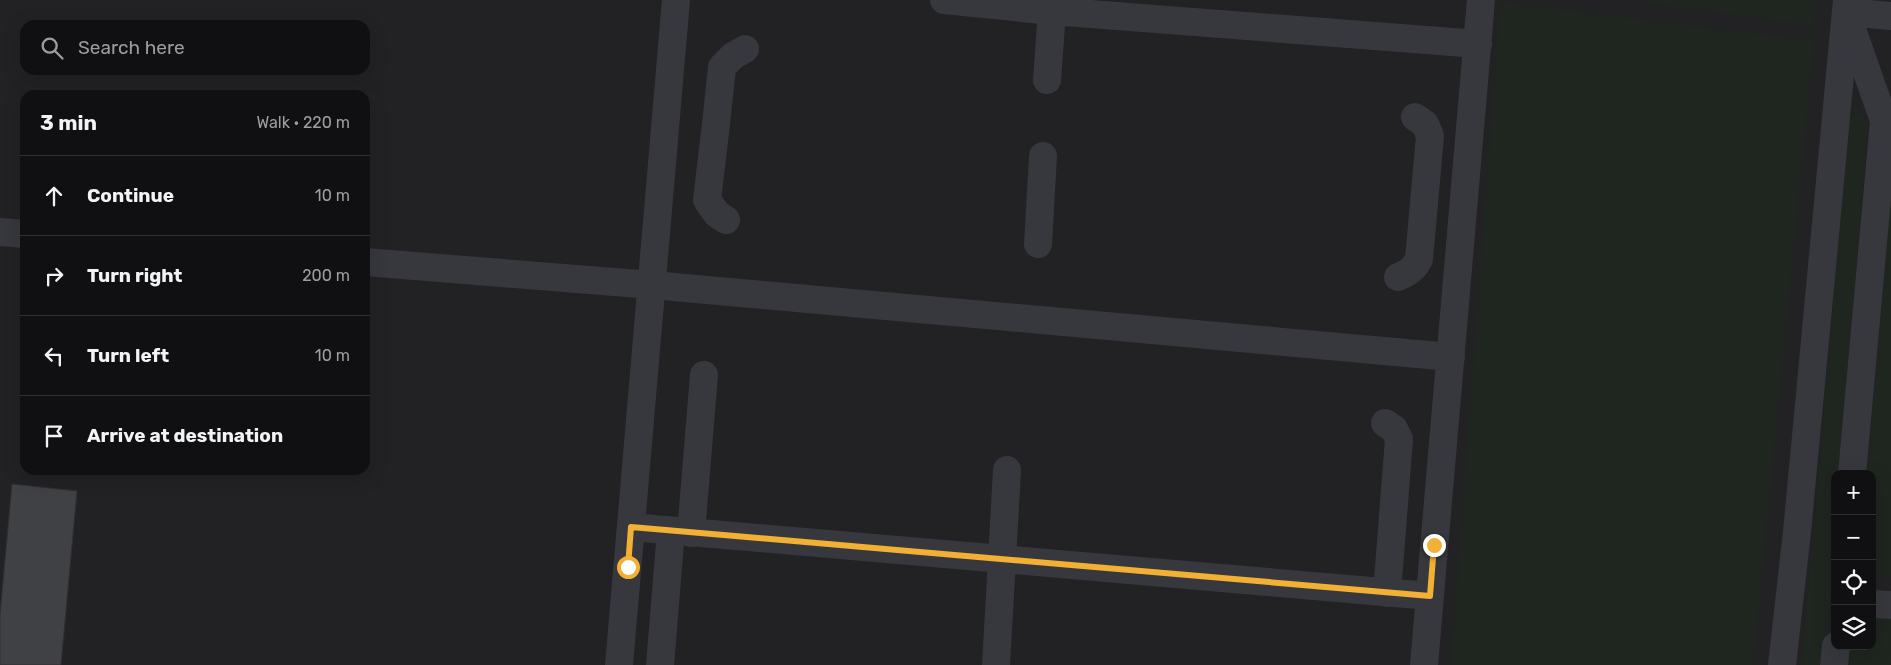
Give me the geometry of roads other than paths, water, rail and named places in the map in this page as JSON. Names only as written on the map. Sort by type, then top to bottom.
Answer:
[{"type":"lane","points":[[619,665],[676,0]]},
{"type":"lane","points":[[944,0],[1052,11],[1478,44]]},
{"type":"lane","points":[[1424,665],[1481,0]]},
{"type":"lane","points":[[1847,6],[1891,16]]},
{"type":"lane","points":[[1847,6],[1884,121],[1852,470]]},
{"type":"lane","points":[[1782,665],[1797,532],[1847,6]]},
{"type":"lane","points":[[1046,80],[1052,11]]},
{"type":"lane","points":[[726,220],[717,214],[707,200],[722,67],[733,56],[745,49]]},
{"type":"lane","points":[[1398,277],[1415,267],[1419,259],[1430,136],[1425,124],[1415,117]]},
{"type":"lane","points":[[1038,244],[1043,156]]},
{"type":"lane","points":[[0,232],[20,234]]},
{"type":"lane","points":[[370,262],[1451,357]]},
{"type":"lane","points":[[660,665],[704,375]]},
{"type":"lane","points":[[1385,423],[1394,428],[1399,439],[1387,593]]},
{"type":"lane","points":[[996,665],[1007,470]]},
{"type":"lane","points":[[631,527],[1430,596]]},
{"type":"lane","points":[[1876,604],[1891,605]]},
{"type":"lane","points":[[1834,665],[1836,650]]}]
